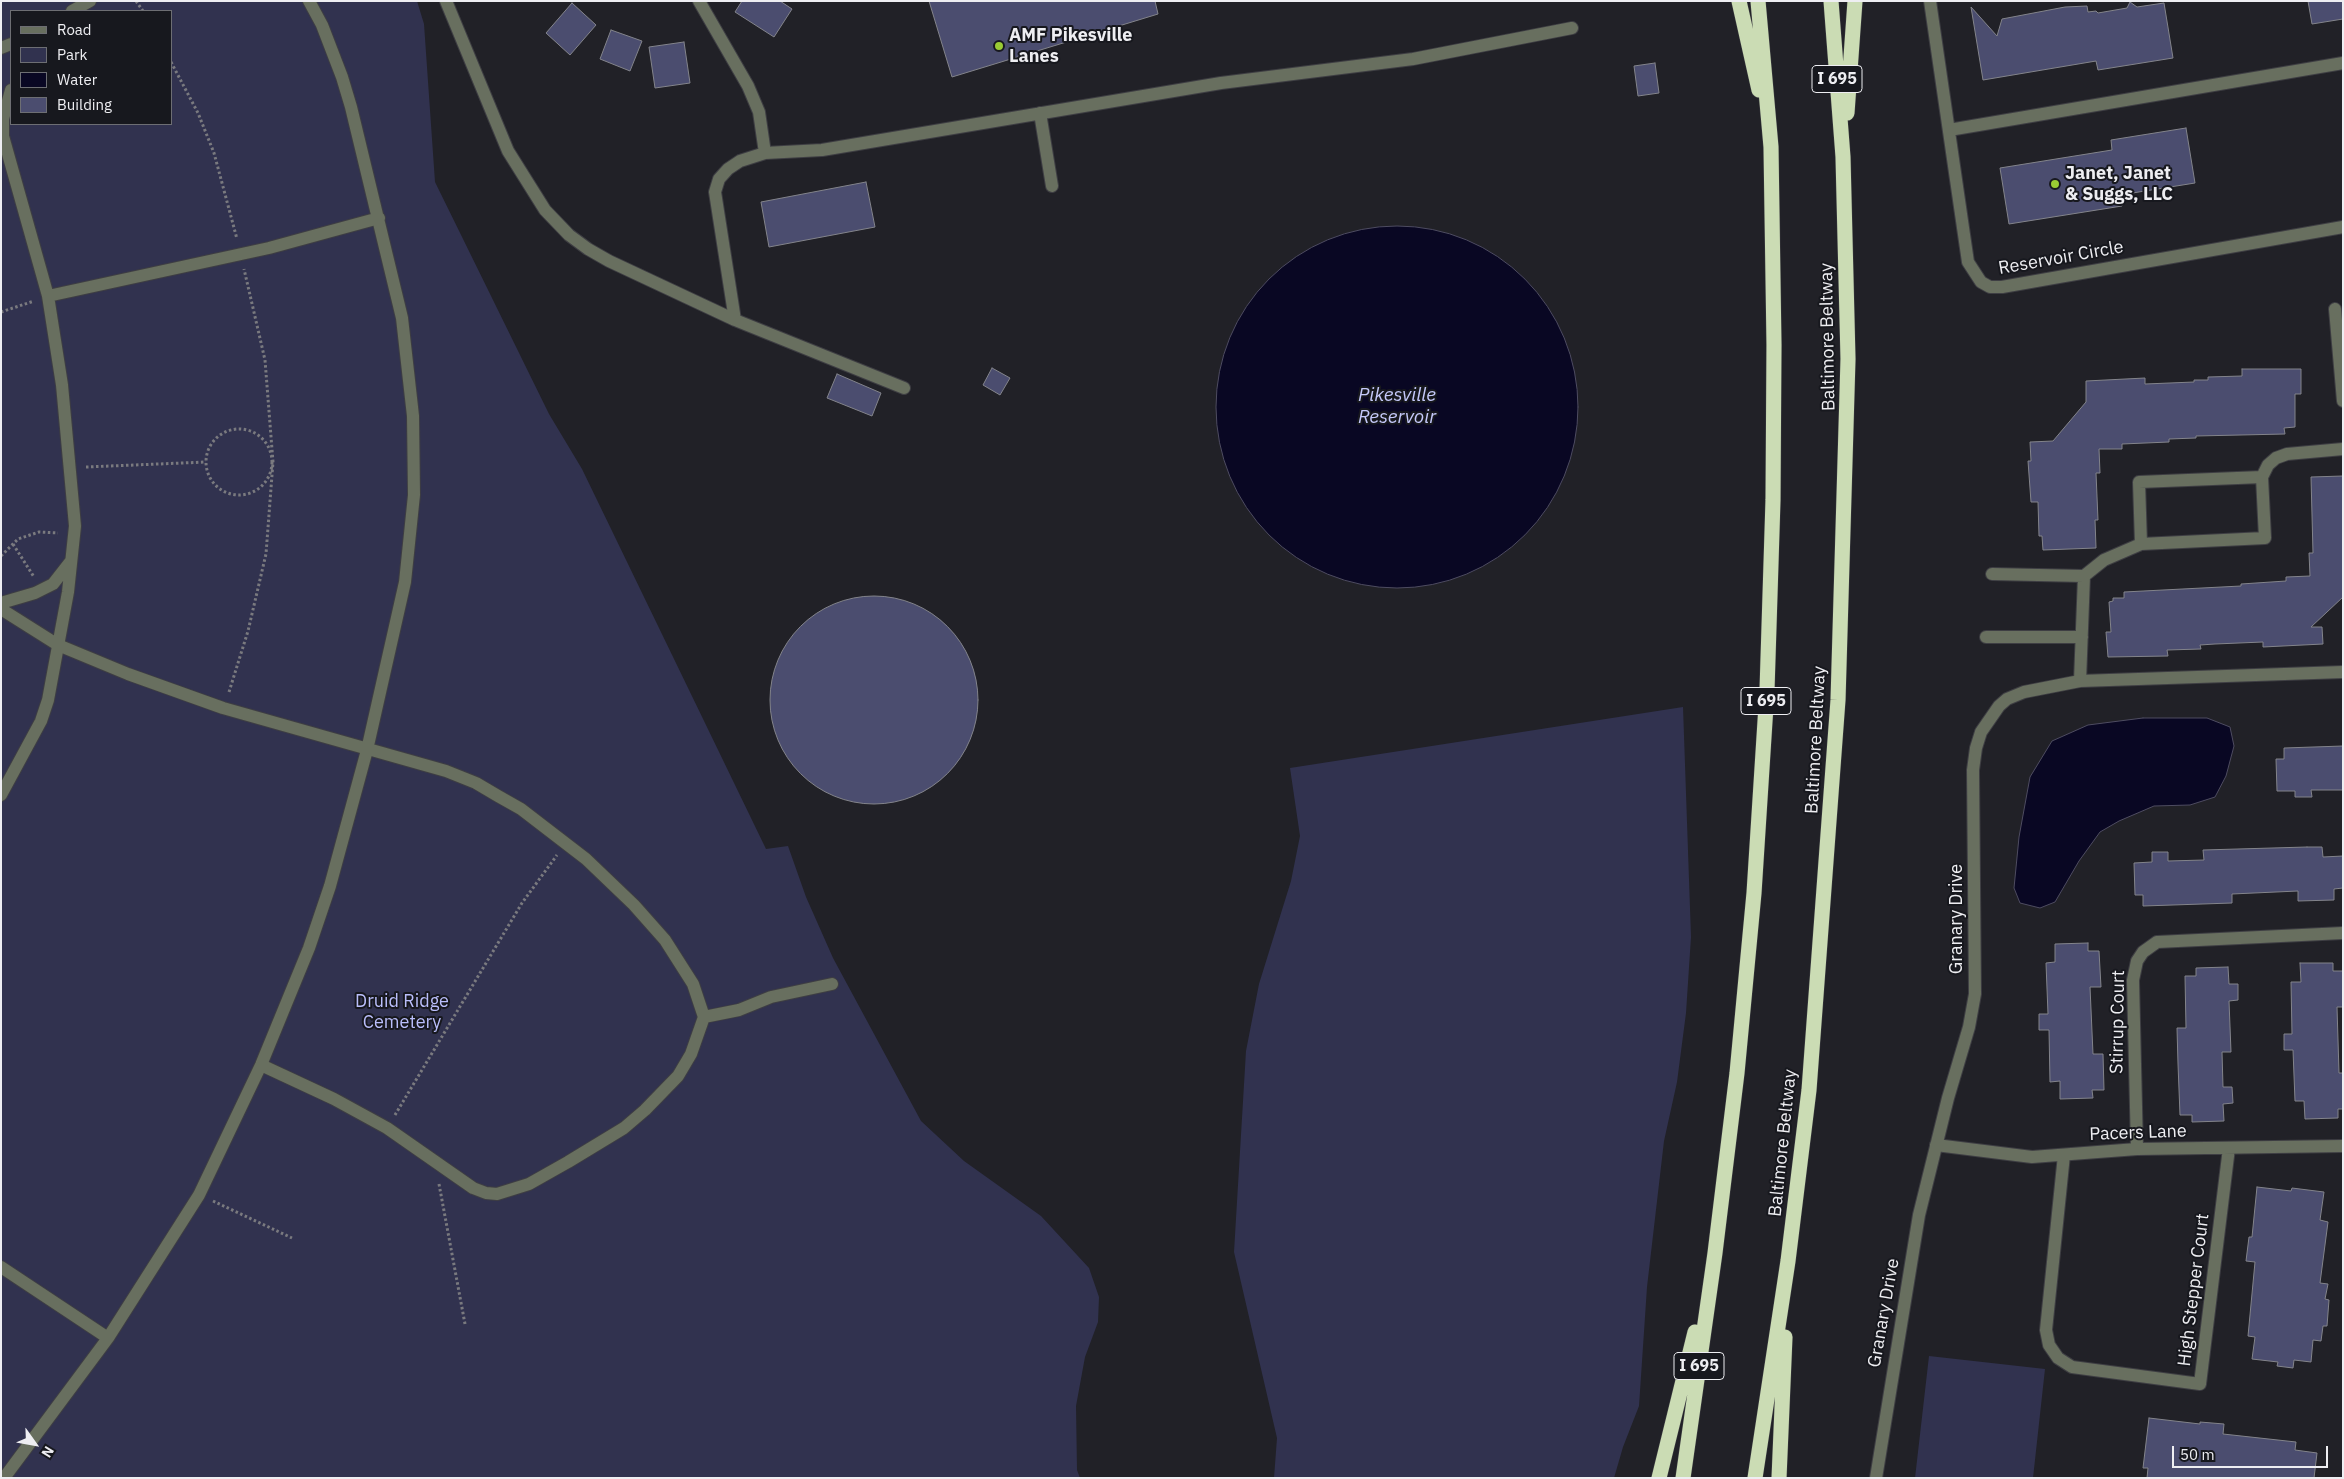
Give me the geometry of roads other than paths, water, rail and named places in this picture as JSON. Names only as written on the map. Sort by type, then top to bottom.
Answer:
[{"type":"highway","points":[[1739,1],[1771,147]]},
{"type":"highway","name":"I 695","points":[[1683,1478],[1715,1253],[1737,1073],[1754,893],[1766,690],[1773,500],[1774,355],[1771,147],[1758,1]]},
{"type":"highway","name":"Baltimore Beltway","points":[[1755,1478],[1788,1261],[1809,1090],[1838,690],[1848,359],[1843,157],[1831,1]]},
{"type":"highway","points":[[1843,157],[1855,1]]},
{"type":"highway","points":[[1659,1478],[1715,1253]]},
{"type":"highway","points":[[1779,1478],[1788,1261]]},
{"type":"street","points":[[74,10],[90,1]]},
{"type":"street","points":[[4,1478],[108,1338],[199,1195],[261,1065],[308,948],[330,886],[367,750],[406,582],[414,495],[413,416],[402,318],[379,218],[342,77],[310,1]]},
{"type":"street","points":[[446,1],[508,151],[545,210],[570,235],[588,249],[735,320],[904,388]]},
{"type":"street","points":[[698,1],[752,94],[759,112],[765,154]]},
{"type":"street","name":"Reservoir Circle","points":[[1930,1],[1968,262],[1981,282],[1990,287],[2002,287],[2343,227]]},
{"type":"street","points":[[735,320],[715,192],[720,179],[728,168],[740,161],[765,154],[822,150],[1221,83],[1414,59],[1572,28]]},
{"type":"street","points":[[1949,130],[2343,63]]},
{"type":"street","points":[[1,795],[41,721],[48,700],[68,592],[74,536],[71,467],[62,385],[48,296],[2,135],[3,119],[10,94]]},
{"type":"street","points":[[1040,114],[1052,186]]},
{"type":"street","points":[[48,296],[240,254],[379,218]]},
{"type":"street","points":[[2335,309],[2343,401]]},
{"type":"street","points":[[1992,574],[2084,576],[2104,560],[2142,544],[2265,538],[2262,477],[2268,465],[2276,458],[2287,454],[2343,449]]},
{"type":"street","points":[[2142,544],[2139,482],[2262,477]]},
{"type":"street","points":[[1,603],[53,584],[71,561]]},
{"type":"street","points":[[2080,681],[2084,576]]},
{"type":"street","points":[[1,609],[58,645],[128,674],[223,708],[446,771],[476,783],[521,809],[567,844],[634,905],[665,940],[694,984],[704,1017],[691,1054],[678,1076],[663,1094],[624,1128],[530,1184],[497,1194],[486,1193],[473,1188],[387,1128],[334,1099],[261,1065]]},
{"type":"street","points":[[1986,637],[2082,637]]},
{"type":"street","name":"Granary Drive","points":[[1876,1478],[1919,1215],[1948,1098],[1970,1027],[1975,994],[1973,770],[1976,748],[1981,732],[1988,720],[2008,699],[2024,692],[2080,681],[2343,672]]},
{"type":"street","name":"Stirrup Court","points":[[2137,1149],[2132,980],[2137,961],[2143,952],[2157,942],[2343,933]]},
{"type":"street","points":[[704,1017],[739,1010],[771,997],[832,984]]},
{"type":"street","name":"Pacers Lane","points":[[1936,1145],[2032,1157],[2137,1149],[2343,1146]]},
{"type":"street","name":"High Stepper Court","points":[[2064,1155],[2046,1330],[2049,1345],[2058,1358],[2072,1367],[2200,1384],[2229,1148]]},
{"type":"street","points":[[1,1267],[108,1338]]},
{"type":"water","name":"Pikesville Reservoir","points":[[1397,226],[1432,229],[1466,240],[1498,257],[1525,279],[1547,306],[1564,338],[1575,372],[1578,407],[1575,442],[1564,476],[1547,508],[1525,535],[1498,557],[1466,574],[1432,585],[1397,588],[1362,585],[1328,574],[1296,557],[1269,535],[1247,508],[1230,476],[1219,442],[1216,407],[1219,372],[1230,338],[1247,306],[1269,279],[1296,257],[1328,240],[1362,229]]},
{"type":"water","points":[[2143,718],[2207,718],[2230,727],[2234,746],[2226,776],[2215,797],[2190,805],[2154,806],[2119,821],[2100,832],[2079,861],[2055,902],[2040,908],[2020,903],[2014,888],[2019,837],[2030,777],[2052,741],[2088,725]]},
{"type":"place","name":"AMF Pikesville Lanes","points":[[999,46]]},
{"type":"place","name":"Janet, Janet & Suggs, LLC","points":[[2055,184]]},
{"type":"park label","name":"Druid Ridge Cemetery","points":[[402,1012]]}]
